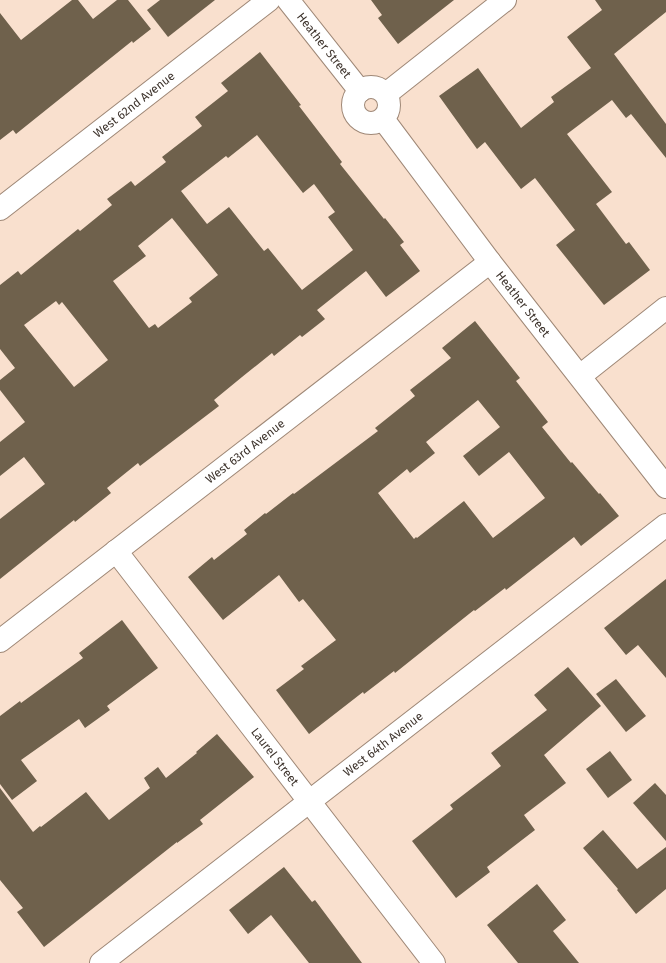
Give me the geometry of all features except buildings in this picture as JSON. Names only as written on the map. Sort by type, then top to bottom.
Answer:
[{"type":"street","name":"West 62nd Avenue","points":[[0,209],[269,0]]},
{"type":"street","name":"Heather Street","points":[[288,0],[360,91]]},
{"type":"street","points":[[386,94],[505,0]]},
{"type":"street","points":[[371,87],[377,87],[386,94],[390,104],[389,110],[383,119],[372,123],[367,123],[354,112],[353,100],[360,91],[371,87]]},
{"type":"street","name":"Heather Street","points":[[383,119],[490,262],[666,487]]},
{"type":"street","name":"West 63rd Avenue","points":[[0,641],[490,262]]},
{"type":"street","points":[[580,376],[666,308]]},
{"type":"street","name":"West 64th Avenue","points":[[101,963],[666,525]]},
{"type":"street","name":"Laurel Street","points":[[116,551],[434,963]]}]
